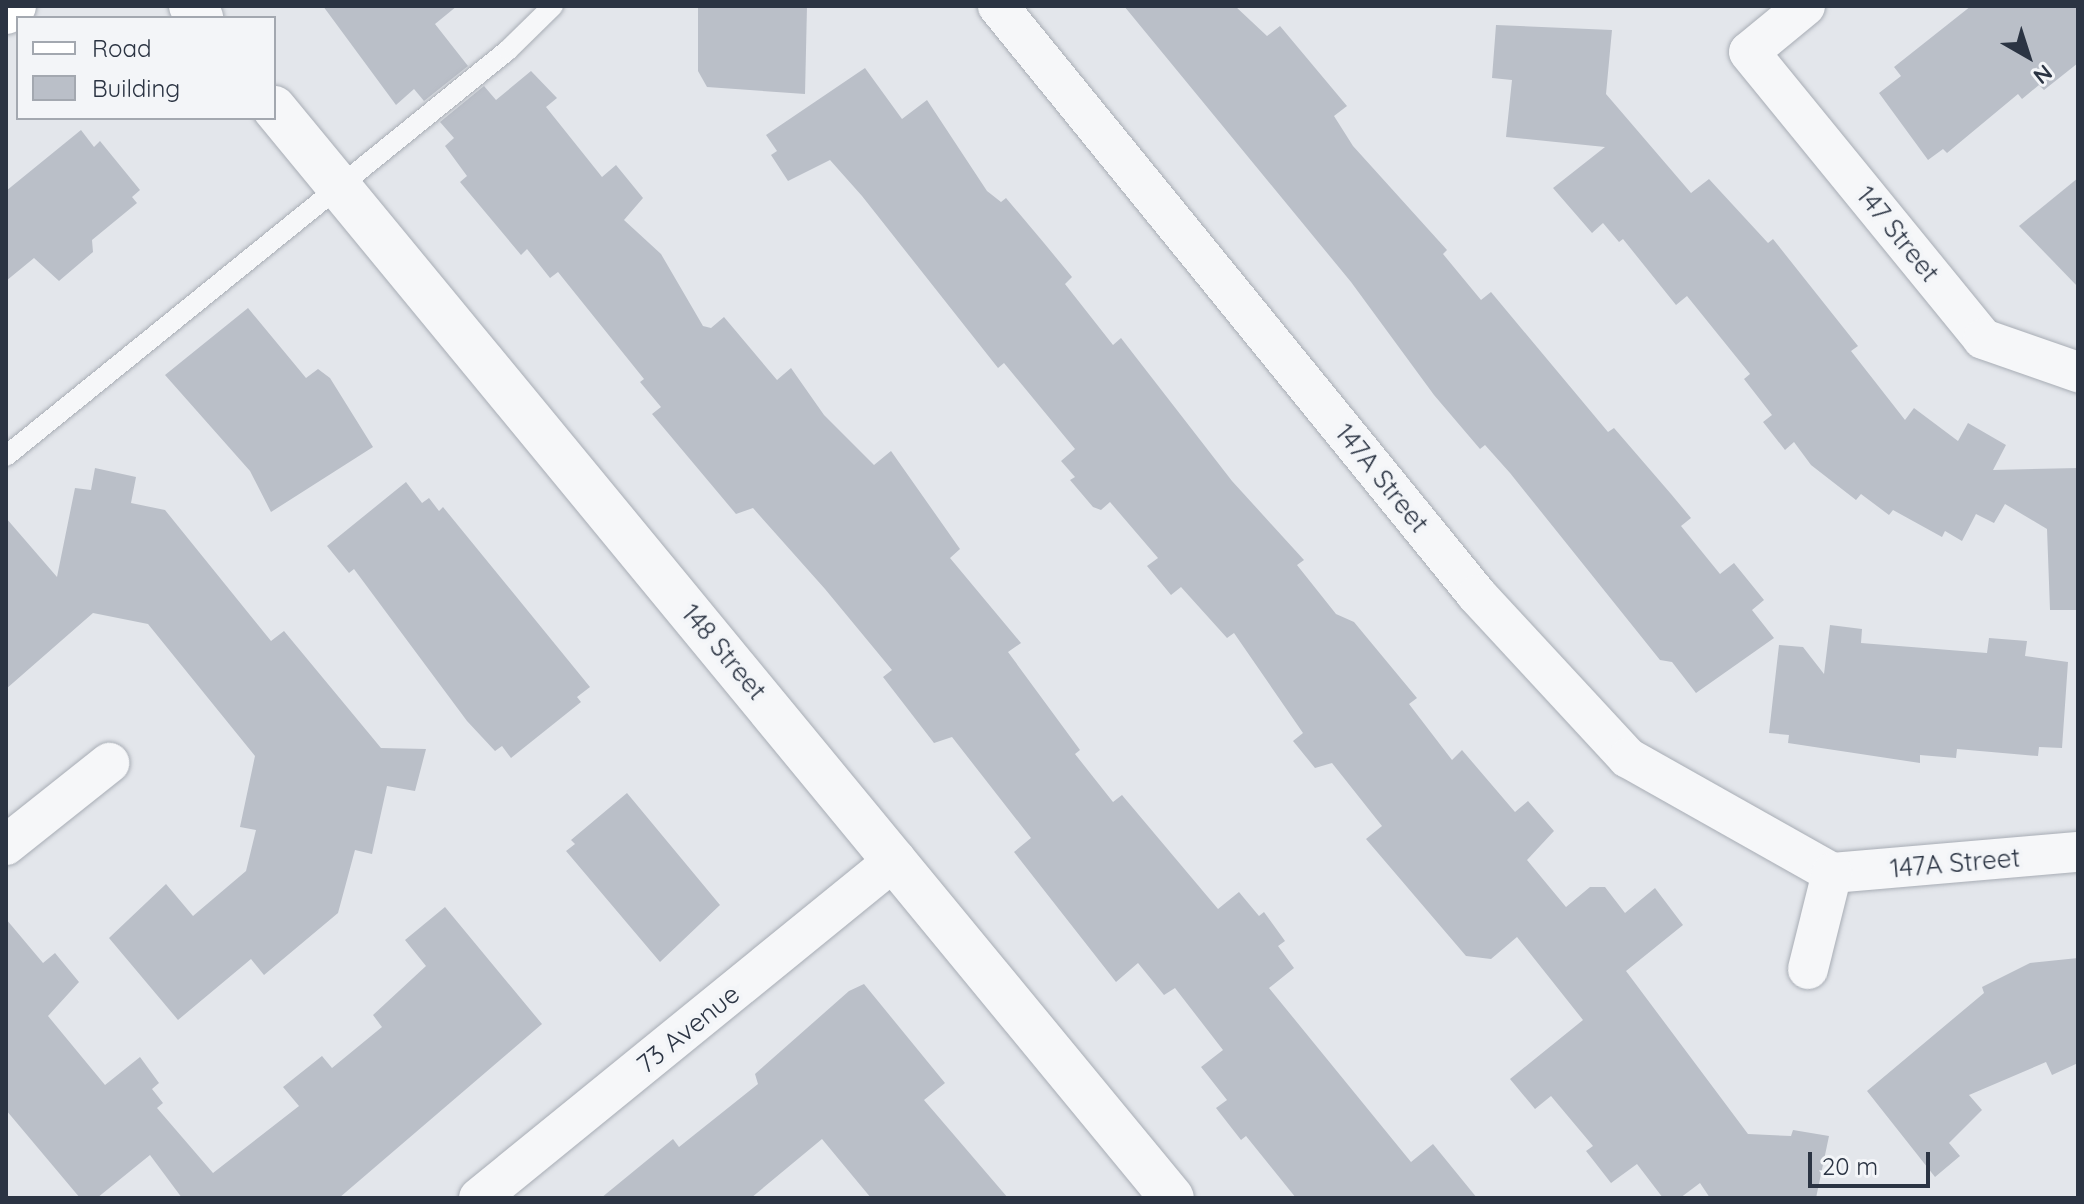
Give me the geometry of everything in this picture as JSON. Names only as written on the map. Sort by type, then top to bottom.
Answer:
[{"type":"main road","points":[[6,12],[14,6]]},
{"type":"street","name":"147A Street","points":[[998,6],[1477,595],[1628,758],[1832,873],[2078,852]]},
{"type":"street","name":"147 Street","points":[[1805,6],[1749,52],[1983,339],[2078,372]]},
{"type":"street","name":"148 Street","points":[[276,110],[896,859],[1172,1198]]},
{"type":"street","points":[[6,845],[109,763]]},
{"type":"street","name":"73 Avenue","points":[[479,1198],[896,859]]},
{"type":"street","points":[[1808,969],[1832,873]]},
{"type":"lane","points":[[6,456],[340,188],[553,6]]},
{"type":"building","points":[[323,6],[457,6],[435,24],[468,66],[424,101],[414,89],[396,105]]},
{"type":"building","points":[[698,6],[807,6],[805,94],[707,87],[698,71]]},
{"type":"building","points":[[1124,6],[1235,6],[1267,36],[1280,26],[1347,106],[1334,116],[1353,146],[1447,250],[1443,254],[1481,300],[1491,292],[1608,432],[1614,428],[1671,494],[1691,518],[1681,526],[1720,574],[1734,563],[1764,600],[1752,610],[1774,638],[1696,693],[1672,662],[1660,660],[1510,473],[1485,445],[1480,449],[1434,395],[1351,282]]},
{"type":"building","points":[[1971,6],[2078,6],[2078,63],[2044,90],[2039,85],[2022,99],[2018,94],[1947,153],[1943,149],[1928,160],[1879,93],[1901,76],[1894,67]]},
{"type":"building","points":[[1496,25],[1612,30],[1606,94],[1691,193],[1709,179],[1768,243],[1773,239],[1858,346],[1851,351],[1905,420],[1914,408],[1958,441],[1968,423],[2006,445],[1993,470],[2078,468],[2078,610],[2050,610],[2047,529],[2005,504],[1994,523],[1976,514],[1962,541],[1945,531],[1942,537],[1893,510],[1889,515],[1861,494],[1856,500],[1811,465],[1794,442],[1785,450],[1763,422],[1772,415],[1744,379],[1750,374],[1687,296],[1676,305],[1623,239],[1619,242],[1603,223],[1592,233],[1553,188],[1605,147],[1506,137],[1512,80],[1492,78]]},
{"type":"building","points":[[865,68],[902,119],[927,100],[987,191],[1001,202],[1006,198],[1072,277],[1065,284],[1113,345],[1121,338],[1232,481],[1304,560],[1297,565],[1336,614],[1354,622],[1417,698],[1409,704],[1452,760],[1462,750],[1515,812],[1528,801],[1554,831],[1527,860],[1566,907],[1590,887],[1605,887],[1625,913],[1655,888],[1683,925],[1626,971],[1748,1134],[1791,1136],[1793,1130],[1829,1136],[1816,1198],[1710,1198],[1700,1183],[1680,1198],[1663,1198],[1637,1164],[1611,1183],[1586,1151],[1593,1146],[1551,1096],[1535,1109],[1510,1079],[1583,1020],[1517,937],[1491,959],[1466,956],[1366,839],[1382,826],[1332,763],[1315,768],[1293,741],[1303,733],[1234,633],[1227,638],[1181,587],[1171,595],[1147,566],[1158,558],[1110,502],[1101,510],[1093,507],[1070,480],[1075,477],[1061,461],[1075,449],[1004,363],[998,368],[862,196],[830,160],[788,181],[771,155],[777,151],[766,135]]},
{"type":"building","points":[[531,71],[557,98],[546,107],[602,177],[616,165],[643,198],[624,220],[661,254],[703,326],[711,328],[724,317],[777,380],[791,368],[824,415],[874,465],[891,451],[960,549],[950,558],[1021,643],[1008,652],[1080,750],[1075,754],[1113,802],[1122,795],[1218,909],[1239,892],[1259,916],[1264,912],[1285,941],[1278,946],[1294,968],[1269,988],[1411,1162],[1433,1144],[1477,1198],[1296,1198],[1246,1136],[1241,1140],[1216,1108],[1227,1100],[1201,1067],[1223,1050],[1175,988],[1164,995],[1138,963],[1116,982],[1014,852],[1031,838],[952,737],[934,743],[883,677],[892,670],[825,589],[753,508],[736,514],[652,414],[661,407],[640,382],[644,379],[558,272],[550,278],[527,249],[521,255],[460,182],[467,176],[445,146],[454,138],[440,122],[484,86],[496,100]]},
{"type":"building","points":[[81,130],[94,147],[100,141],[140,190],[132,197],[137,203],[92,240],[93,252],[59,281],[34,258],[6,281],[6,191]]},
{"type":"building","points":[[2078,178],[2078,287],[2019,226]]},
{"type":"building","points":[[248,308],[306,378],[318,369],[330,378],[373,447],[271,512],[250,471],[165,375]]},
{"type":"building","points":[[95,468],[136,477],[131,503],[165,510],[271,641],[284,631],[381,748],[426,749],[415,791],[387,786],[372,854],[355,850],[338,913],[264,975],[251,959],[178,1020],[109,938],[166,884],[193,916],[246,871],[256,830],[240,827],[255,756],[148,624],[93,613],[6,689],[6,518],[57,577],[75,488],[91,490]]},
{"type":"building","points":[[406,482],[422,503],[429,498],[439,511],[443,507],[590,687],[577,697],[581,702],[511,758],[502,746],[495,751],[467,721],[354,569],[349,573],[327,546]]},
{"type":"building","points":[[1830,625],[1862,629],[1861,643],[1987,653],[1989,638],[2027,641],[2025,656],[2068,662],[2062,748],[2039,747],[2038,756],[1957,749],[1956,758],[1920,755],[1920,763],[1788,743],[1789,735],[1769,733],[1779,645],[1803,647],[1824,674]]},
{"type":"building","points":[[627,793],[720,905],[660,962],[566,851],[575,844],[571,840]]},
{"type":"building","points":[[445,907],[542,1024],[339,1198],[182,1198],[150,1155],[97,1198],[80,1198],[6,1110],[6,919],[43,963],[55,953],[79,982],[48,1016],[105,1085],[140,1057],[159,1083],[152,1089],[163,1103],[157,1108],[213,1173],[299,1106],[283,1087],[322,1056],[332,1068],[382,1027],[373,1015],[426,966],[405,940]]},
{"type":"building","points":[[2078,958],[2078,1063],[2052,1075],[2046,1062],[1969,1095],[1982,1110],[1949,1143],[1960,1156],[1935,1177],[1867,1091],[1984,993],[1982,987],[2030,963]]},
{"type":"building","points":[[864,984],[945,1083],[924,1100],[1008,1198],[871,1198],[822,1139],[751,1198],[601,1198],[673,1139],[679,1147],[758,1084],[755,1074],[849,991]]}]
